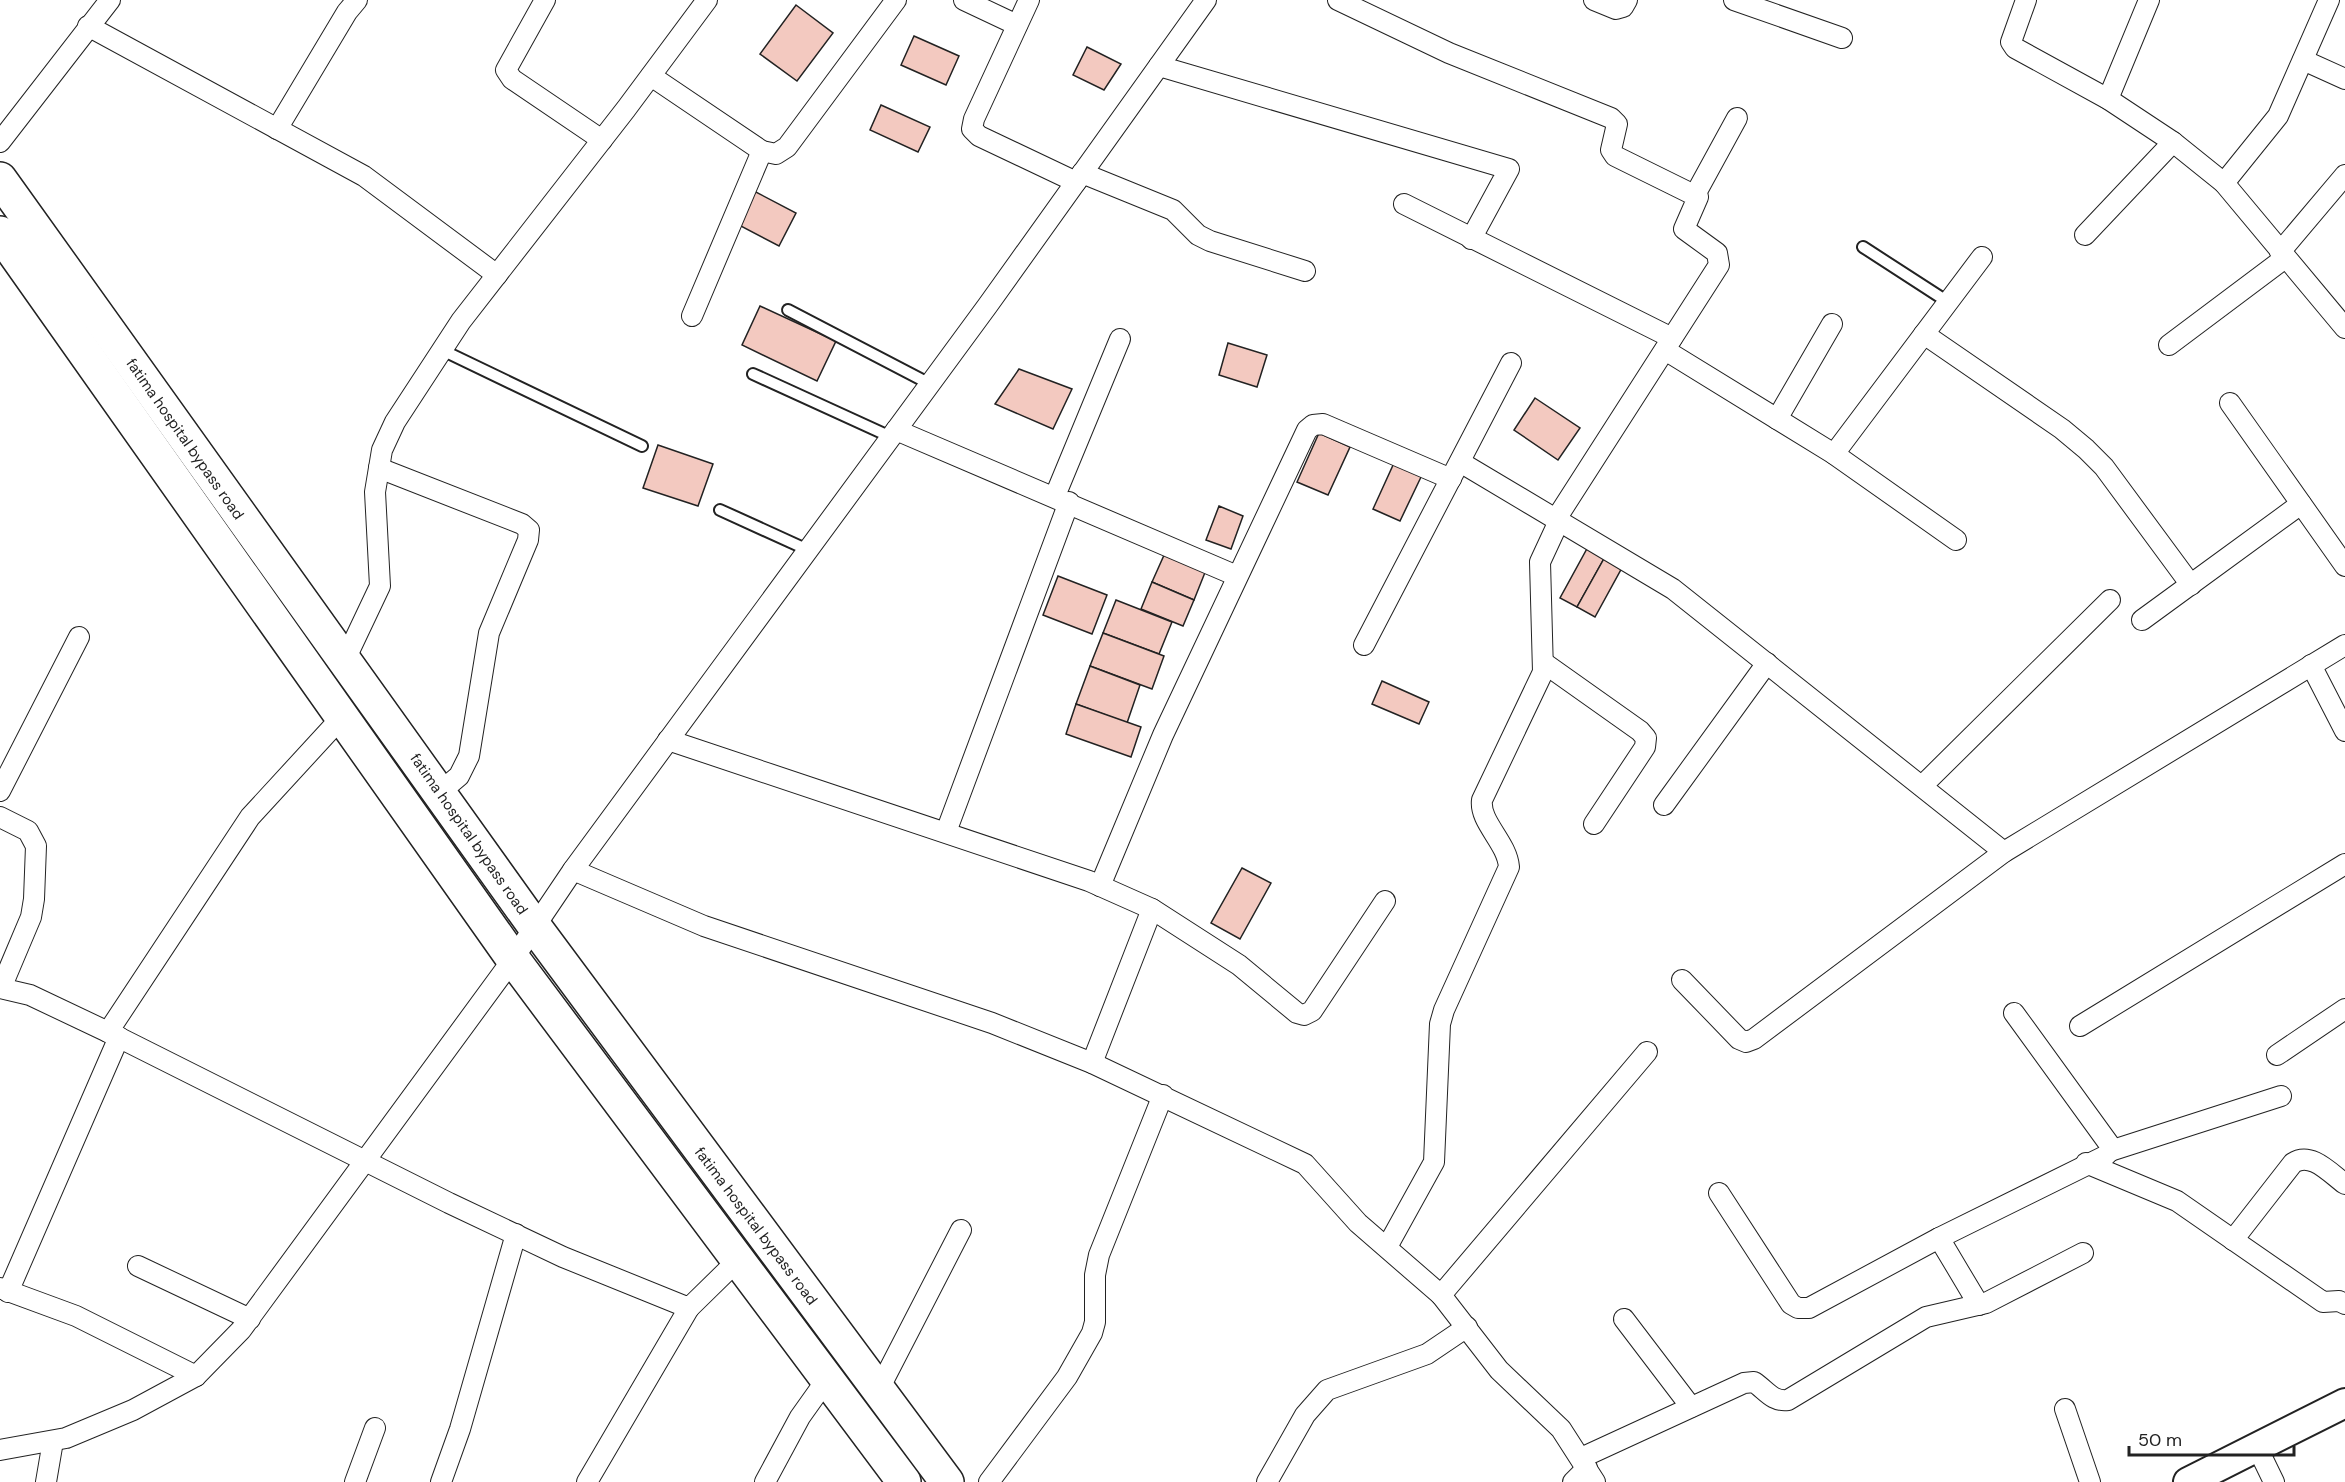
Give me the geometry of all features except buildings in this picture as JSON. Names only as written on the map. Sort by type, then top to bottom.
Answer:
[{"type":"highway","name":"fatima hospital bypass road","points":[[0,179],[535,927],[947,1482]]},
{"type":"highway","points":[[0,233],[513,959],[903,1482]]},
{"type":"highway","points":[[670,1171],[699,1149]]},
{"type":"main road","points":[[2188,1482],[2345,1403]]},
{"type":"street","points":[[0,142],[110,0]]},
{"type":"street","points":[[277,129],[347,12],[357,0]]},
{"type":"street","points":[[545,0],[506,70],[512,79],[602,140]]},
{"type":"street","points":[[344,662],[380,586],[375,492],[382,450],[395,422],[442,350],[497,275],[707,0]]},
{"type":"street","points":[[651,76],[762,151],[776,153],[787,147],[896,0]]},
{"type":"street","points":[[964,0],[1017,25]]},
{"type":"street","points":[[1029,0],[974,119],[972,129],[979,136],[1079,177],[1173,210],[1198,235],[1210,241],[1305,271]]},
{"type":"street","points":[[0,1450],[66,1438],[133,1410],[196,1376],[250,1319],[513,959],[573,870],[930,384],[1206,0]]},
{"type":"street","points":[[1338,0],[1449,53],[1611,118],[1617,124],[1611,150],[1615,156],[1696,193]]},
{"type":"street","points":[[1594,0],[1616,9],[1623,7],[1627,0]]},
{"type":"street","points":[[2026,0],[2012,34],[2011,42],[2015,48],[2108,99],[2173,142],[2224,183],[2345,328]]},
{"type":"street","points":[[2108,99],[2149,0]]},
{"type":"street","points":[[2224,183],[2270,129],[2329,0]]},
{"type":"street","points":[[1744,2],[1842,38]]},
{"type":"street","points":[[88,26],[364,176],[497,275]]},
{"type":"street","points":[[2303,60],[2345,79]]},
{"type":"street","points":[[1159,66],[1509,169],[1471,239]]},
{"type":"street","points":[[1387,1247],[1434,1162],[1440,1024],[1444,1010],[1509,867],[1503,844],[1481,808],[1482,800],[1540,681],[1544,663],[1540,562],[1558,520],[1719,265],[1717,253],[1684,230],[1698,201],[1696,193],[1737,118]]},
{"type":"street","points":[[2085,235],[2173,142]]},
{"type":"street","points":[[692,316],[762,151]]},
{"type":"street","points":[[2169,345],[2283,255],[2345,175]]},
{"type":"street","points":[[1404,204],[1668,344],[1777,419],[1834,454],[1956,540]]},
{"type":"street","points":[[1834,454],[1982,256]]},
{"type":"street","points":[[1777,419],[1832,324]]},
{"type":"street","points":[[1924,334],[2062,429],[2086,449],[2104,467],[2191,585]]},
{"type":"street","points":[[946,832],[1120,339]]},
{"type":"street","points":[[1364,645],[1512,363]]},
{"type":"street","points":[[2230,403],[2345,566]]},
{"type":"street","points":[[1100,886],[1163,735],[1307,430],[1313,424],[1323,424],[1456,470],[1558,520],[1673,589],[2004,852]]},
{"type":"street","points":[[894,433],[1062,499],[1237,576]]},
{"type":"street","points":[[379,468],[522,524],[529,530],[528,540],[489,633],[469,756],[459,776],[440,792]]},
{"type":"street","points":[[2142,620],[2301,504]]},
{"type":"street","points":[[1922,786],[2110,600]]},
{"type":"street","points":[[0,791],[79,637]]},
{"type":"street","points":[[1682,980],[1739,1038],[1746,1042],[2004,852],[2345,645]]},
{"type":"street","points":[[1544,663],[1640,731],[1646,738],[1645,747],[1594,824]]},
{"type":"street","points":[[1664,805],[1767,663]]},
{"type":"street","points":[[2311,665],[2345,731]]},
{"type":"street","points":[[196,1376],[76,1317],[4,1290],[114,1034],[250,817],[341,718]]},
{"type":"street","points":[[668,740],[946,832],[1100,886],[1152,909],[1239,965],[1297,1013],[1304,1015],[1312,1011],[1385,901]]},
{"type":"street","points":[[0,817],[28,831],[36,846],[31,917],[0,988],[30,995],[114,1034],[363,1162],[516,1234],[689,1308]]},
{"type":"street","points":[[2080,1026],[2345,864]]},
{"type":"street","points":[[573,870],[704,926],[992,1023],[1092,1063],[1305,1164],[1358,1223],[1441,1294],[1499,1370],[1561,1429],[1584,1473],[1691,1407],[1744,1383],[1754,1382],[1773,1398],[1779,1401],[1788,1400],[1926,1317],[1944,1311],[1979,1305],[2083,1252]]},
{"type":"street","points":[[1092,1063],[1152,909]]},
{"type":"street","points":[[2277,1055],[2345,1009]]},
{"type":"street","points":[[2014,1013],[2109,1144],[2110,1151]]},
{"type":"street","points":[[1441,1294],[1647,1052]]},
{"type":"street","points":[[989,1482],[1067,1377],[1092,1333],[1095,1322],[1095,1275],[1099,1255],[1163,1095]]},
{"type":"street","points":[[1719,1193],[1791,1304],[1798,1308],[1809,1308],[1939,1238],[2086,1163],[2105,1156],[2110,1151],[2281,1095]]},
{"type":"street","points":[[2233,1240],[2293,1163],[2300,1158],[2310,1158],[2345,1184]]},
{"type":"street","points":[[2086,1163],[2177,1202],[2323,1302],[2339,1301],[2345,1304]]},
{"type":"street","points":[[878,1391],[961,1230]]},
{"type":"street","points":[[441,1482],[460,1429],[516,1234]]},
{"type":"street","points":[[1939,1238],[1979,1305]]},
{"type":"street","points":[[587,1482],[689,1308],[736,1261]]},
{"type":"street","points":[[138,1266],[250,1319]]},
{"type":"street","points":[[1624,1319],[1691,1407]]},
{"type":"street","points":[[1267,1482],[1305,1415],[1327,1390],[1427,1354],[1467,1328]]},
{"type":"street","points":[[765,1482],[800,1417],[827,1379]]},
{"type":"street","points":[[2064,1408],[2090,1482]]},
{"type":"street","points":[[355,1482],[375,1428]]},
{"type":"street","points":[[46,1482],[53,1441]]},
{"type":"street","points":[[2257,1447],[2274,1482]]},
{"type":"lane","points":[[1863,247],[1948,302]]},
{"type":"lane","points":[[788,310],[930,384]]},
{"type":"lane","points":[[442,350],[642,446]]},
{"type":"lane","points":[[753,374],[894,433]]},
{"type":"lane","points":[[720,510],[808,550]]}]
